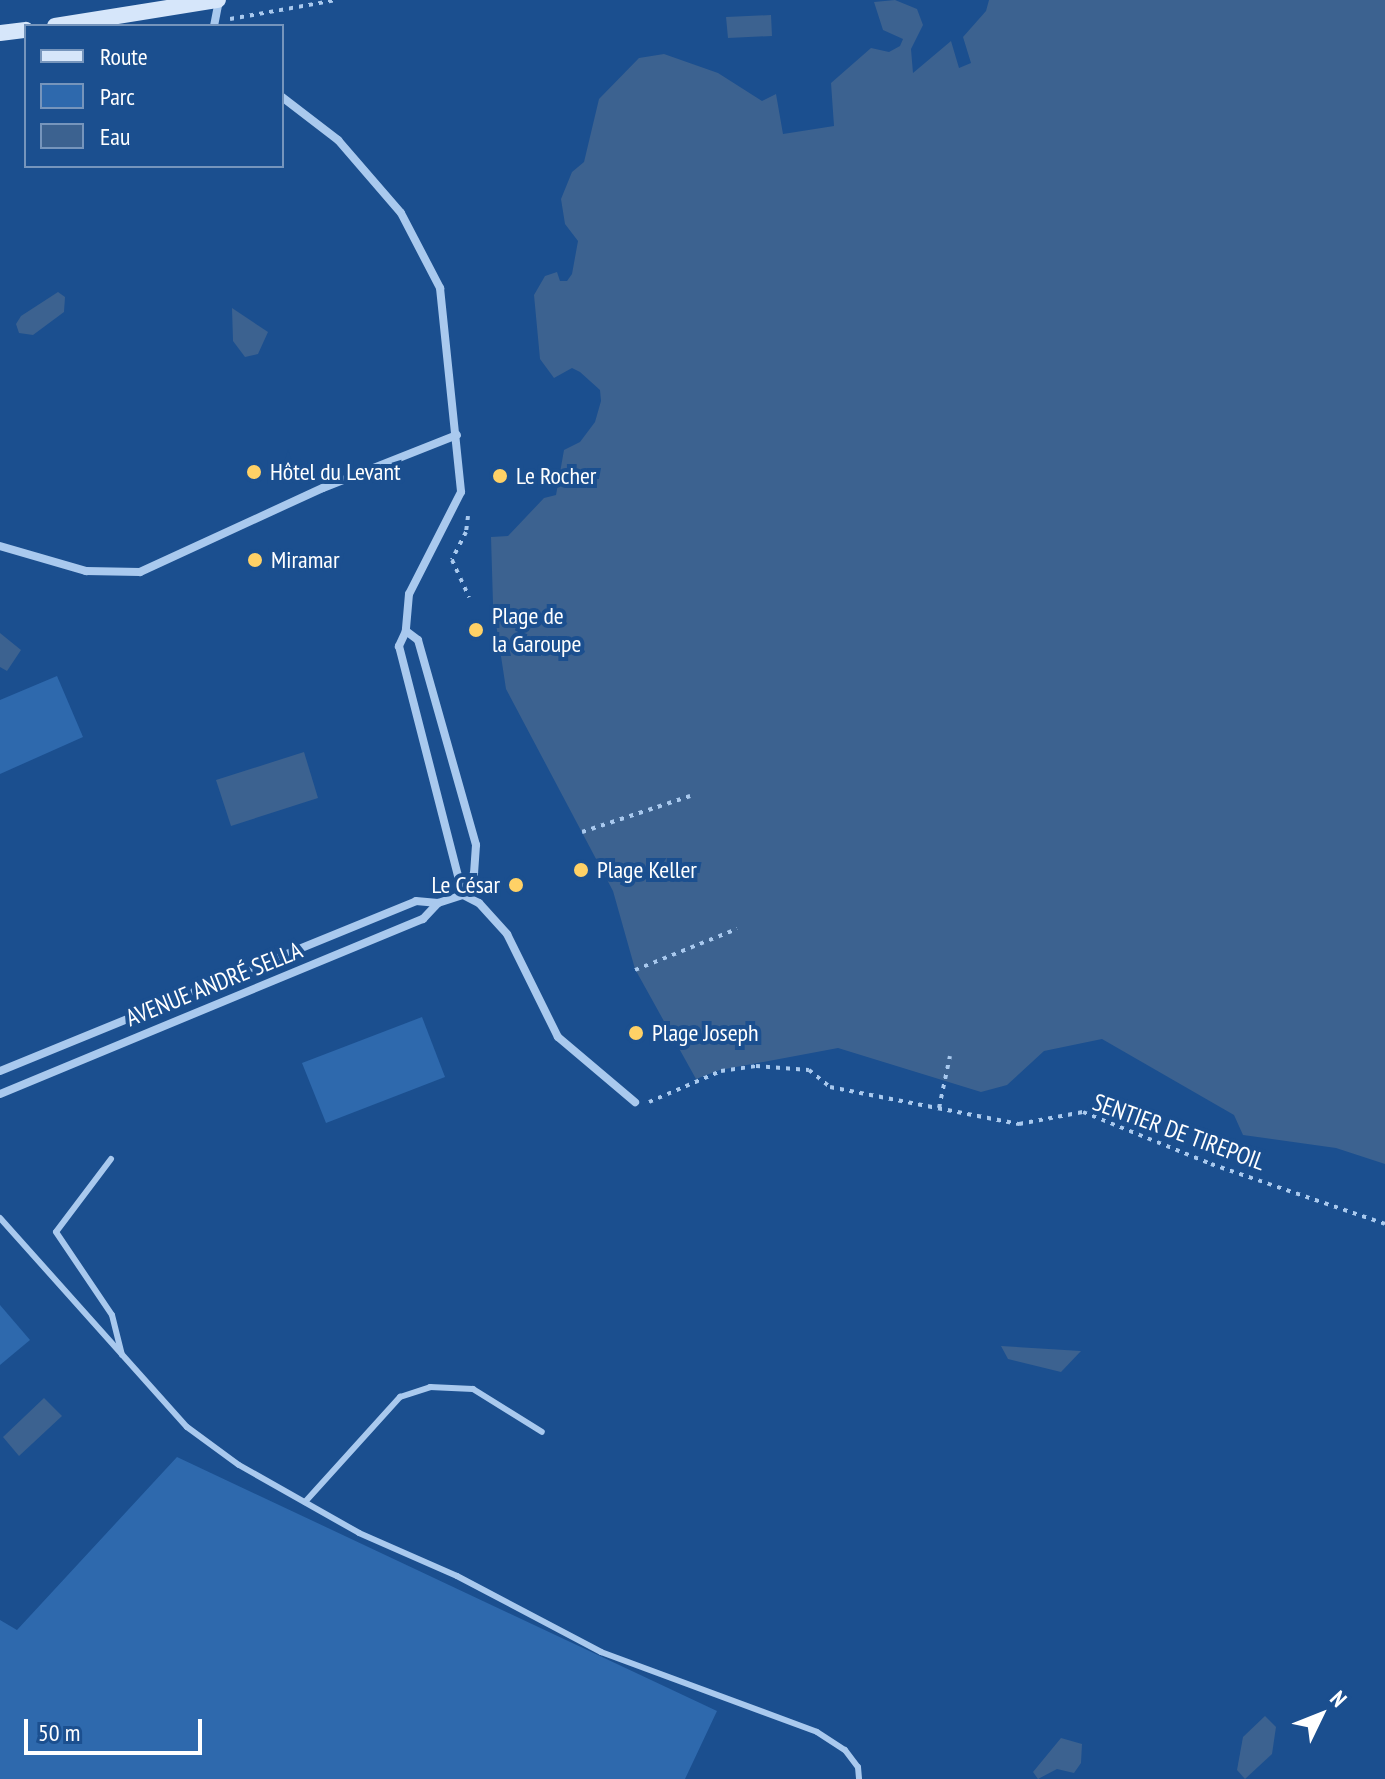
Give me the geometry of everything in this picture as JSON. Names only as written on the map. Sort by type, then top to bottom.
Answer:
[{"type":"street","points":[[68,24],[218,0],[214,24]]},
{"type":"street","points":[[0,33],[24,30]]},
{"type":"street","points":[[284,99],[338,140],[407,225],[440,288],[457,435],[459,501],[409,594],[406,631],[399,646],[463,895],[479,903],[507,934],[558,1037],[635,1102]]},
{"type":"street","points":[[0,546],[86,571],[140,572],[323,488],[457,435]]},
{"type":"street","points":[[406,631],[418,640],[476,845],[474,873],[463,895]]},
{"type":"street","name":"AVENUE ANDRÉ SELLA","points":[[0,1071],[416,901],[438,903],[463,895]]},
{"type":"street","name":"AVENUE ANDRÉ SELLA","points":[[0,1094],[423,919],[438,903]]},
{"type":"lane","points":[[111,1159],[56,1232],[112,1315],[123,1359]]},
{"type":"lane","points":[[0,1218],[187,1427],[239,1465],[305,1502],[601,1652],[817,1732],[845,1750],[858,1767],[859,1779]]},
{"type":"lane","points":[[305,1502],[400,1397],[430,1387],[473,1389],[542,1432]]},
{"type":"path","points":[[214,24],[337,0]]},
{"type":"path","points":[[459,501],[468,513],[466,532],[452,560],[469,597]]},
{"type":"path","points":[[582,832],[690,796]]},
{"type":"path","points":[[635,970],[737,929]]},
{"type":"path","points":[[939,1108],[950,1056]]},
{"type":"path","name":"SENTIER DE TIREPOIL","points":[[635,1102],[645,1104],[721,1071],[756,1066],[809,1070],[830,1087],[1019,1124],[1083,1112],[1211,1164],[1385,1224]]},
{"type":"green space","points":[[57,676],[83,737],[0,774],[0,700]]},
{"type":"green space","points":[[422,1017],[445,1077],[326,1123],[302,1063]]},
{"type":"green space","points":[[0,1305],[30,1340],[0,1365]]},
{"type":"green space","points":[[177,1457],[717,1711],[685,1779],[0,1779],[0,1620],[17,1630]]},
{"type":"water","points":[[895,0],[917,9],[923,25],[911,49],[913,73],[951,41],[959,68],[971,63],[963,37],[986,11],[989,0],[1385,0],[1385,1164],[1336,1148],[1243,1135],[1234,1115],[1102,1039],[1044,1051],[1007,1085],[981,1092],[838,1048],[720,1070],[696,1079],[635,969],[613,891],[506,689],[493,604],[491,537],[508,536],[544,498],[556,495],[564,450],[580,442],[595,422],[601,401],[600,390],[580,372],[572,368],[554,378],[540,359],[534,295],[545,276],[557,272],[560,281],[567,281],[572,274],[578,241],[565,224],[561,199],[572,172],[584,162],[599,99],[639,58],[664,54],[718,73],[762,101],[776,94],[783,134],[834,126],[831,83],[871,48],[889,52],[900,46],[903,39],[883,30],[874,2]]},
{"type":"water","points":[[771,15],[772,36],[728,38],[726,17]]},
{"type":"water","points":[[58,292],[65,297],[64,312],[33,335],[19,333],[16,324],[21,316]]},
{"type":"water","points":[[232,308],[268,332],[258,354],[245,357],[233,341]]},
{"type":"water","points":[[0,633],[21,650],[7,671],[0,667]]},
{"type":"water","points":[[304,752],[318,798],[231,826],[216,780]]},
{"type":"water","points":[[1001,1346],[1081,1351],[1061,1372],[1008,1359]]},
{"type":"water","points":[[44,1398],[62,1416],[19,1456],[3,1437]]},
{"type":"water","points":[[1265,1716],[1276,1727],[1272,1754],[1245,1779],[1237,1770],[1243,1737]]},
{"type":"water","points":[[1061,1738],[1082,1744],[1081,1763],[1074,1773],[1057,1769],[1038,1779],[1033,1772]]},
{"type":"place","name":"Hôtel du Levant","points":[[254,472]]},
{"type":"place","name":"Le Rocher","points":[[500,476]]},
{"type":"place","name":"Miramar","points":[[255,560]]},
{"type":"place","name":"Plage de la Garoupe","points":[[476,630]]},
{"type":"place","name":"Plage Keller","points":[[581,870]]},
{"type":"place","name":"Le César","points":[[516,885]]},
{"type":"place","name":"Plage Joseph","points":[[636,1033]]}]
